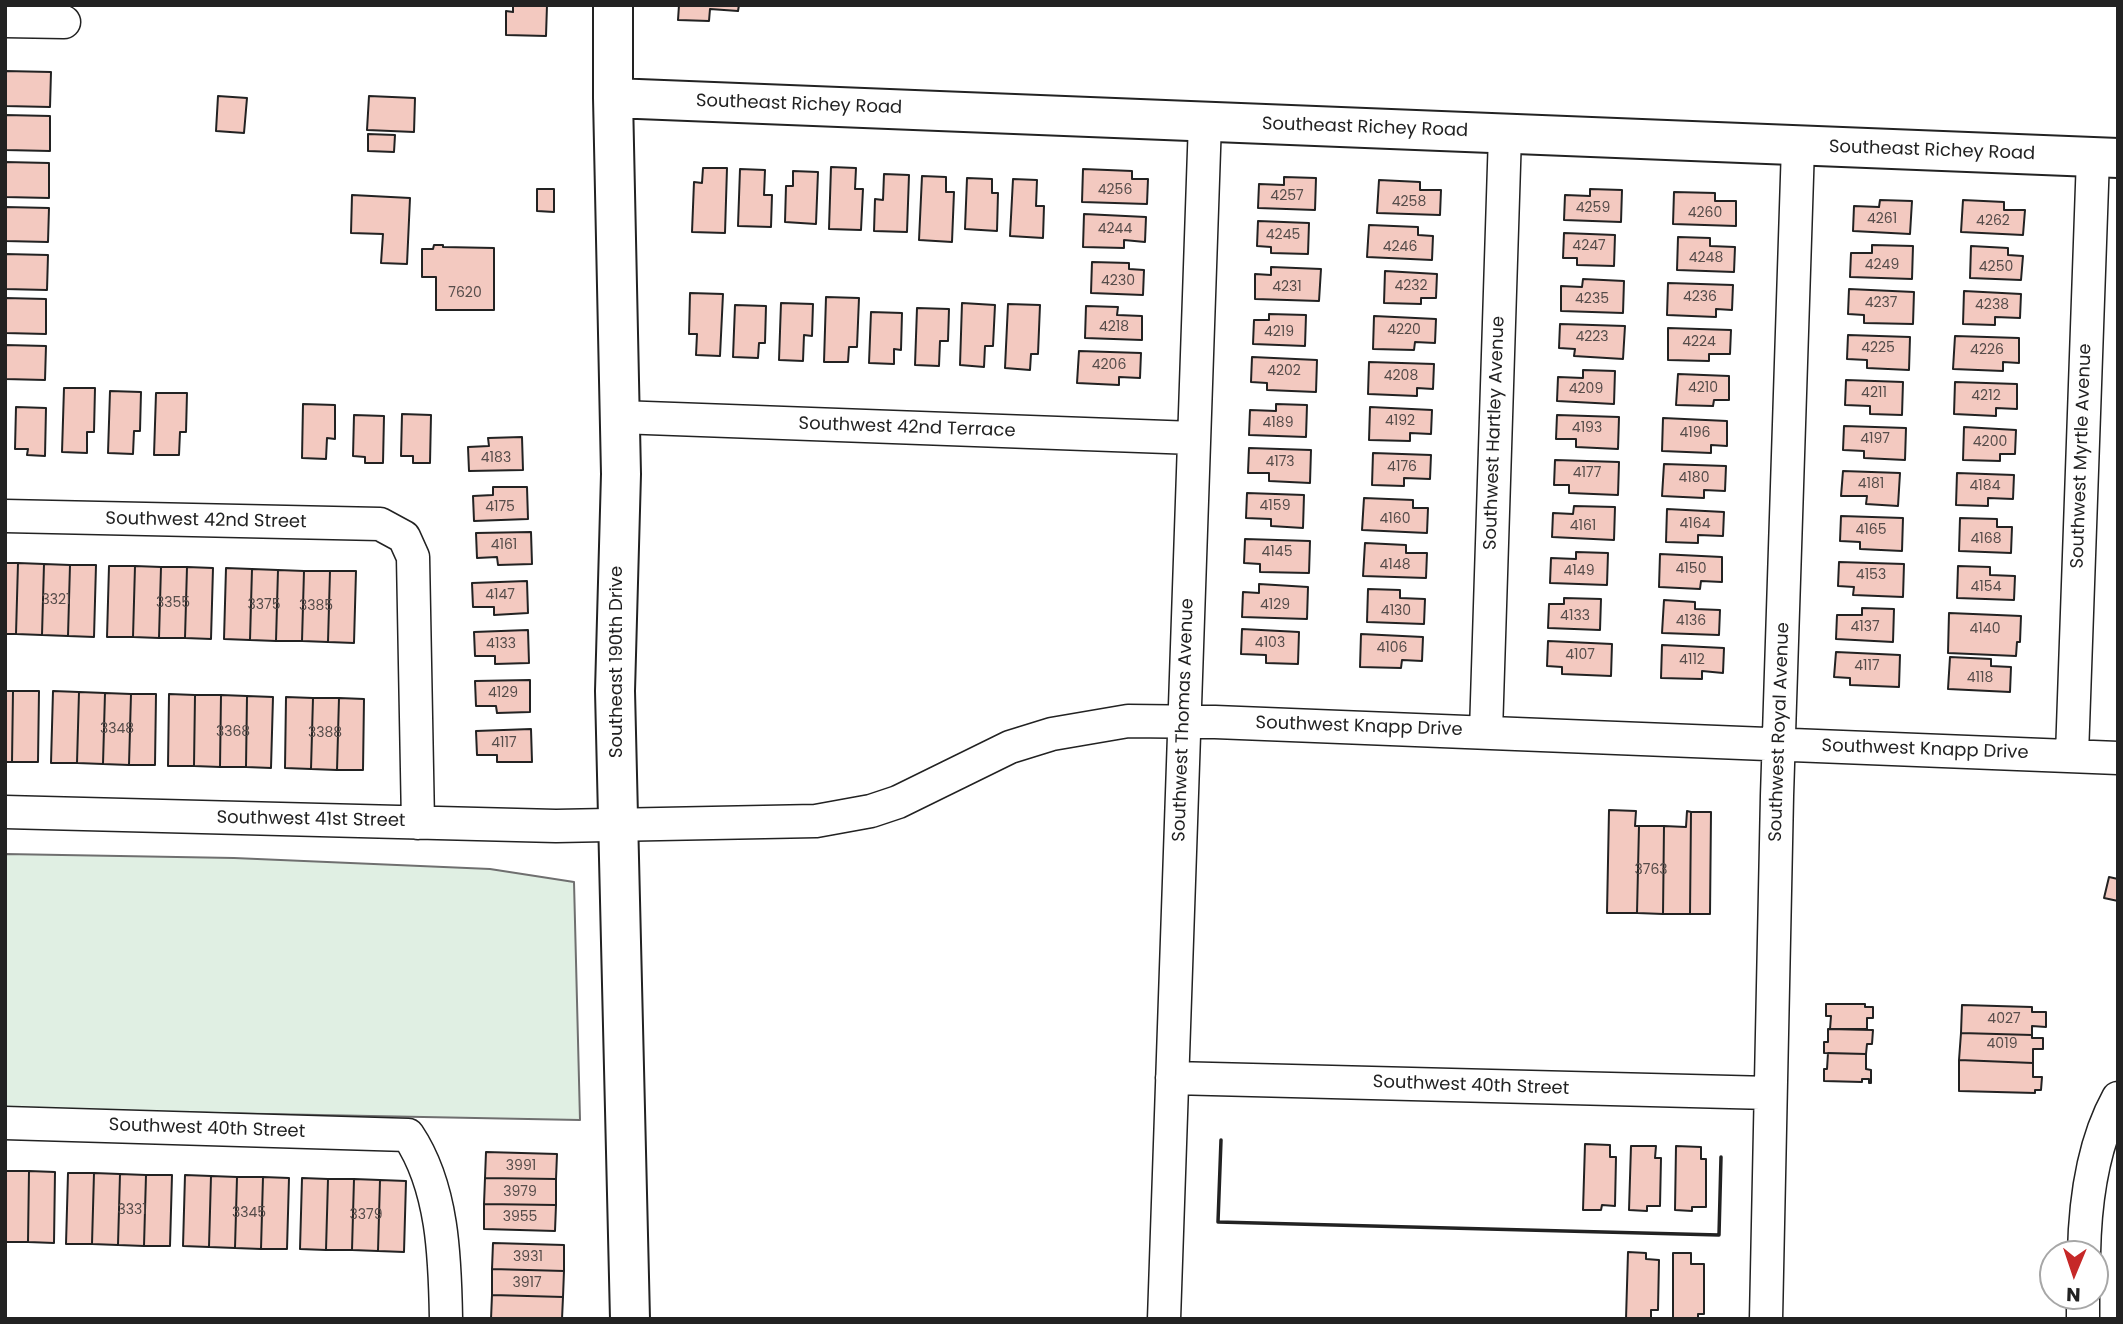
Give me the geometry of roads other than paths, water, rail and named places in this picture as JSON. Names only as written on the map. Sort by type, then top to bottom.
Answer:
[{"type":"main road","name":"Southeast 190th Drive","points":[[613,5],[621,474],[615,691],[630,1319]]},
{"type":"main road","name":"Southeast Richey Road","points":[[613,98],[2105,158]]},
{"type":"street","points":[[5,21],[64,22]]},
{"type":"street","name":"Southwest Thomas Avenue","points":[[1164,1319],[1206,121]]},
{"type":"street","name":"Southwest Hartley Avenue","points":[[1486,732],[1505,134]]},
{"type":"street","name":"Southwest Royal Avenue","points":[[1766,1319],[1779,744],[1798,146]]},
{"type":"street","name":"Southwest Myrtle Avenue","points":[[2072,755],[2105,158]]},
{"type":"street","name":"Southwest 42nd Terrace","points":[[619,417],[1194,438]]},
{"type":"street","name":"Southwest 42nd Street","points":[[5,516],[380,524],[404,537],[413,557],[418,823]]},
{"type":"street","name":"Southwest Knapp Drive","points":[[618,826],[787,823],[845,817],[898,802],[1010,747],[1052,734],[1128,721],[1184,720],[2118,758]]},
{"type":"street","name":"Southwest 41st Street","points":[[5,812],[618,826]]},
{"type":"street","name":"Southwest 40th Street","points":[[1172,1078],[1770,1093]]},
{"type":"street","points":[[2085,1240],[2089,1190],[2097,1152],[2109,1114],[2118,1098]]},
{"type":"street","name":"Southwest 40th Street","points":[[5,1123],[408,1135],[421,1154],[442,1230],[446,1319]]}]
